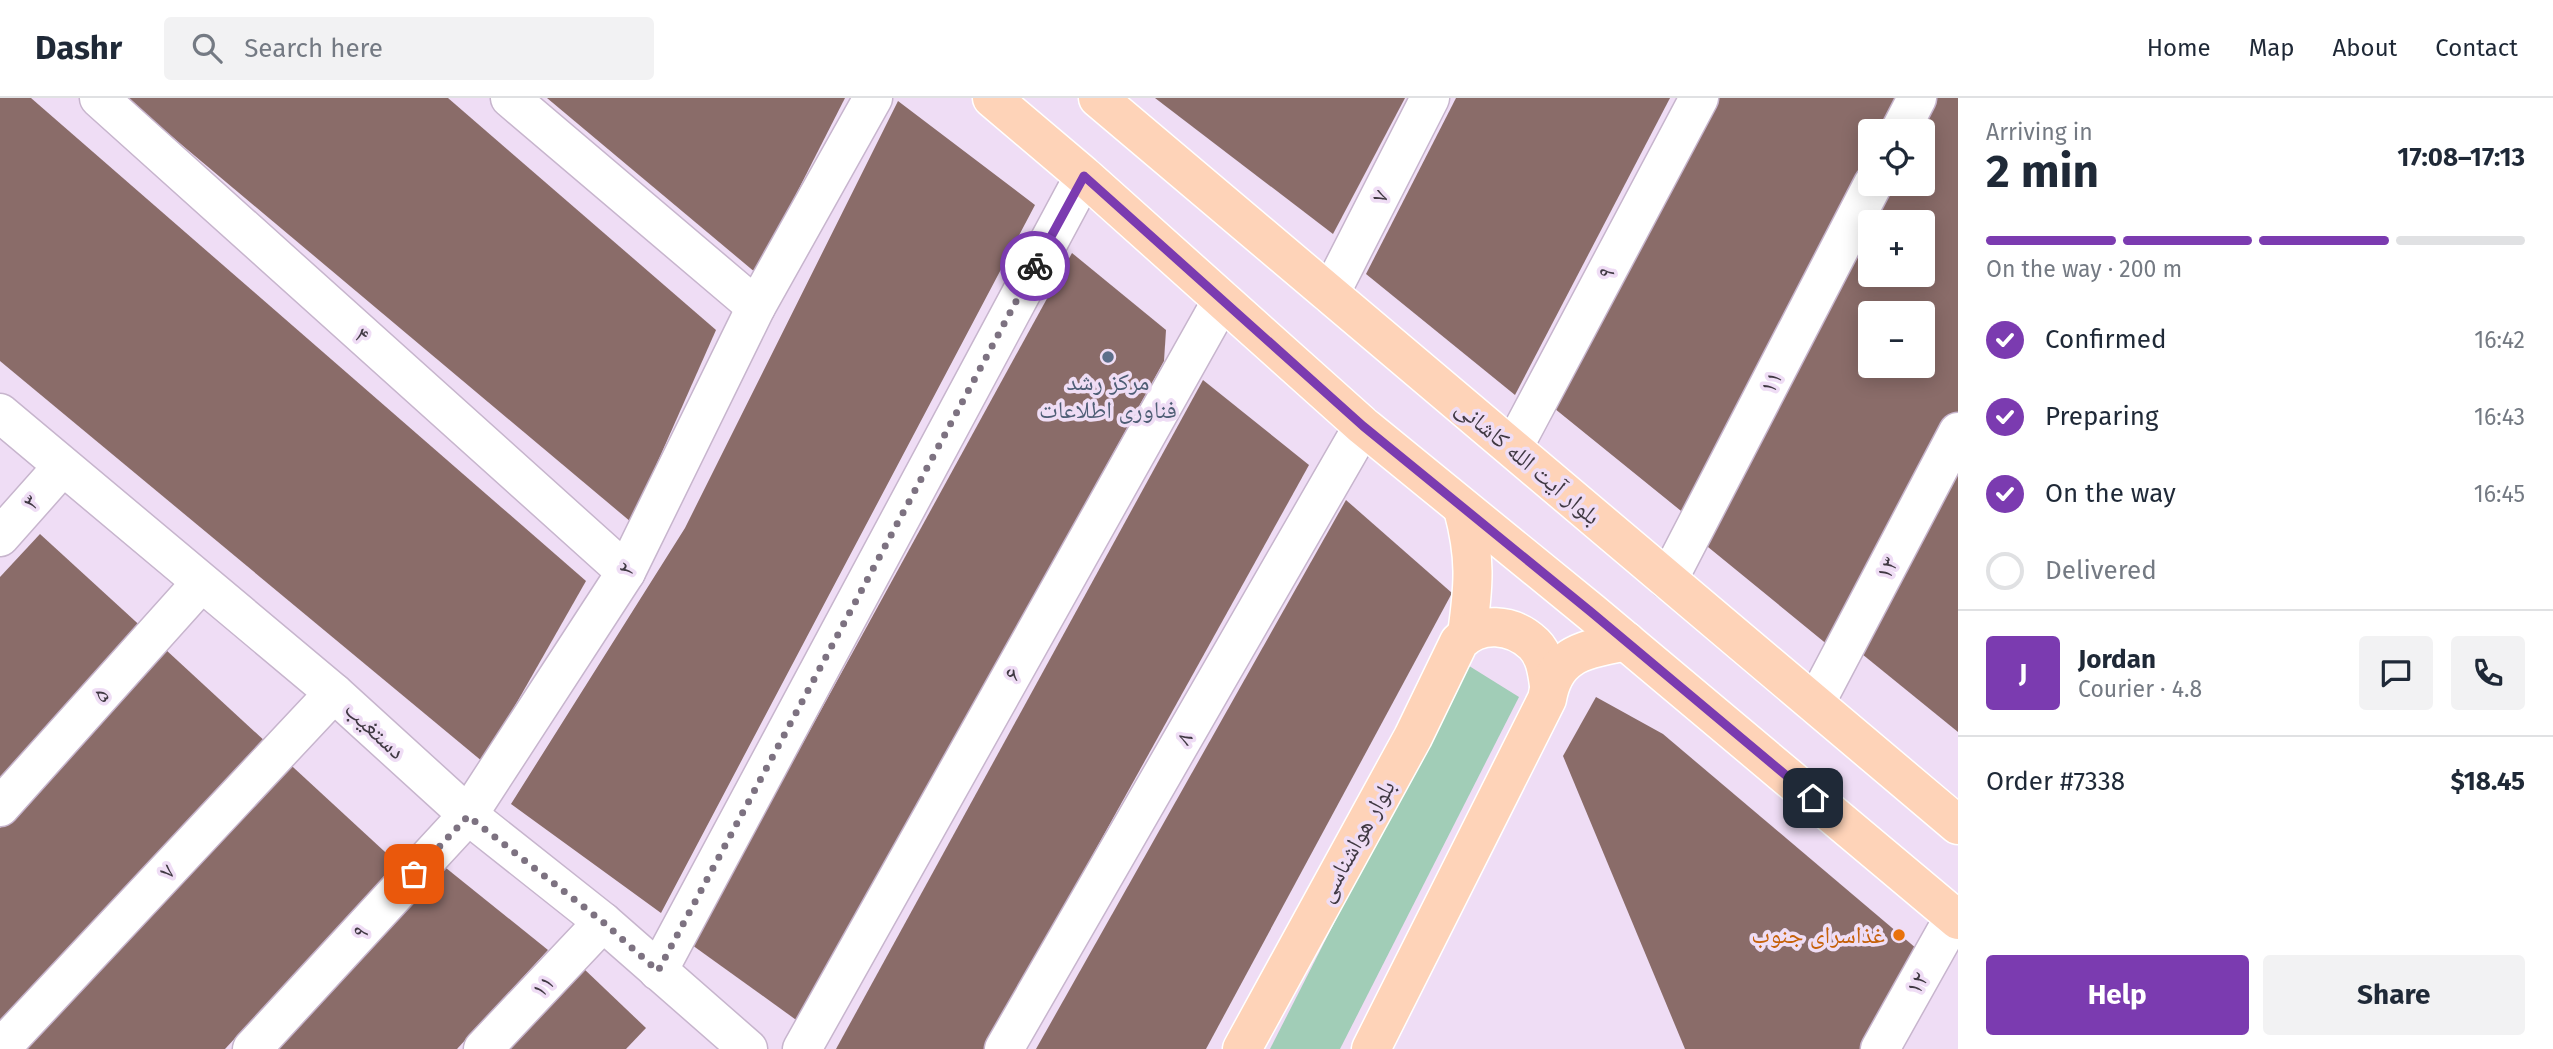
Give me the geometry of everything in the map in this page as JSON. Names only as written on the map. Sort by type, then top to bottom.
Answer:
[{"type":"main road","points":[[992,98],[1084,176],[1363,426],[1626,641],[1956,919]]},
{"type":"main road","name":"بلوار آیت الله کاشانی","points":[[1101,99],[1958,825]]},
{"type":"main road","points":[[1371,1049],[1547,699],[1547,669],[1534,645],[1512,631],[1495,626],[1467,634],[1474,587],[1474,559],[1463,509]]},
{"type":"main road","name":"بلوار هواشناسی","points":[[1242,1049],[1413,737],[1459,642],[1467,634]]},
{"type":"main road","points":[[1549,685],[1559,666],[1583,651],[1626,641]]},
{"type":"street","name":"۴","points":[[99,98],[626,572]]},
{"type":"street","points":[[510,98],[756,307]]},
{"type":"street","name":"۲","points":[[468,816],[626,572],[756,307],[873,98]]},
{"type":"street","name":"۷","points":[[1330,293],[1430,98]]},
{"type":"street","name":"۹","points":[[1513,448],[1699,98]]},
{"type":"street","points":[[1906,119],[1917,98]]},
{"type":"street","points":[[658,971],[1084,176]]},
{"type":"street","name":"۱۱","points":[[1668,580],[1867,196]]},
{"type":"street","name":"۶","points":[[802,1049],[1222,300]]},
{"type":"street","name":"دستغیب","points":[[0,413],[334,693],[468,816],[603,922],[748,1049]]},
{"type":"street","name":"۸","points":[[1004,1049],[1363,426]]},
{"type":"street","name":"۱۳","points":[[1815,704],[1958,432]]},
{"type":"street","name":"۳","points":[[0,537],[62,467]]},
{"type":"street","name":"۵","points":[[0,807],[201,583]]},
{"type":"street","name":"۷","points":[[0,1049],[334,693]]},
{"type":"street","name":"۹","points":[[252,1049],[468,816]]},
{"type":"street","name":"۱۲","points":[[1880,1049],[1956,919]]},
{"type":"street","name":"۱۱","points":[[483,1049],[603,922]]},
{"type":"green space","points":[[1466,664],[1519,697],[1340,1049],[1270,1049]]},
{"type":"building","points":[[0,98],[31,98],[586,581],[483,762],[0,361]]},
{"type":"building","points":[[126,98],[448,98],[716,330],[631,522]]},
{"type":"building","points":[[547,98],[845,98],[756,273]]},
{"type":"building","points":[[1155,98],[1405,98],[1333,234]]},
{"type":"building","points":[[1456,98],[1670,98],[1515,395],[1366,274]]},
{"type":"building","points":[[1698,98],[1958,98],[1958,413],[1834,650],[1686,529],[1691,519],[1544,400]]},
{"type":"building","points":[[898,101],[1035,205],[661,913],[511,804],[685,528]]},
{"type":"building","points":[[1072,253],[1166,330],[1164,361],[799,1022],[692,945]]},
{"type":"building","points":[[1203,380],[1309,465],[985,1049],[836,1049]]},
{"type":"building","points":[[1958,466],[1958,732],[1862,654]]},
{"type":"building","points":[[1346,500],[1452,593],[1206,1049],[1036,1049]]},
{"type":"building","points":[[40,534],[158,642],[0,813],[0,577]]},
{"type":"building","points":[[165,649],[397,863],[225,1049],[0,1049],[0,828]]},
{"type":"building","points":[[1596,697],[1663,734],[1917,949],[1865,1049],[1685,1049],[1563,756]]},
{"type":"building","points":[[446,868],[548,950],[457,1049],[277,1049]]},
{"type":"building","points":[[582,967],[646,1028],[626,1049],[505,1049]]},
{"type":"way so far","points":[[414,874],[468,816],[603,922],[658,971],[1035,266]]},
{"type":"place","name":"مرکز رشد فناوری اطلاعات","points":[[1108,357]]},
{"type":"place","name":"غذاسرای جنوب","points":[[1899,935]]},
{"type":"route","points":[[1035,266],[1084,176],[1363,426],[1813,798]]}]
